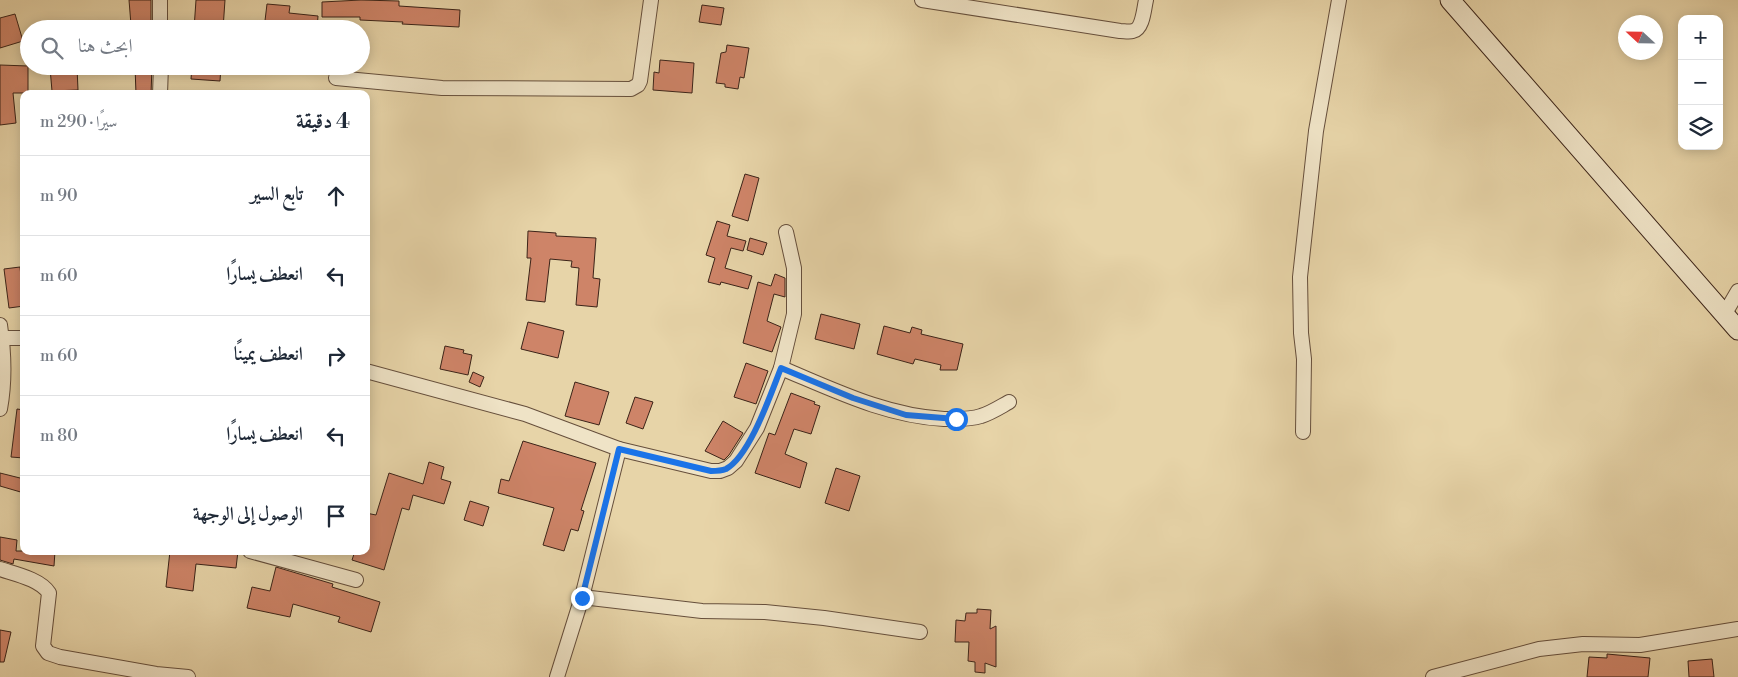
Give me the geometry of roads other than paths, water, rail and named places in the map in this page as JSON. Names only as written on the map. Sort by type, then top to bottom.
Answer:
[{"type":"main road","points":[[1450,0],[1738,330]]},
{"type":"street","points":[[160,0],[160,20]]},
{"type":"street","points":[[336,78],[442,88],[631,89],[638,85],[640,81],[651,0]]},
{"type":"street","points":[[922,0],[1120,31],[1134,31],[1137,30],[1146,0]]},
{"type":"street","points":[[1303,432],[1304,358],[1300,333],[1300,277],[1316,131],[1339,0]]},
{"type":"street","points":[[160,90],[161,75]]},
{"type":"street","points":[[370,372],[525,414],[619,449],[711,471],[720,471],[728,468],[736,461],[757,428],[781,368],[794,314],[794,268],[786,232]]},
{"type":"street","points":[[1724,315],[1738,291]]},
{"type":"street","points":[[0,409],[2,396],[1,332],[20,337]]},
{"type":"street","points":[[781,368],[853,398],[906,415],[928,418],[969,419],[982,416],[1009,402]]},
{"type":"street","points":[[557,677],[582,598],[619,449]]},
{"type":"street","points":[[265,555],[356,580]]},
{"type":"street","points":[[0,570],[39,584],[49,593],[43,646],[48,653],[60,657],[156,674],[188,677]]},
{"type":"street","points":[[582,598],[702,610],[775,613],[920,632]]},
{"type":"street","points":[[1433,677],[1539,649],[1583,644],[1640,645],[1738,629]]}]
